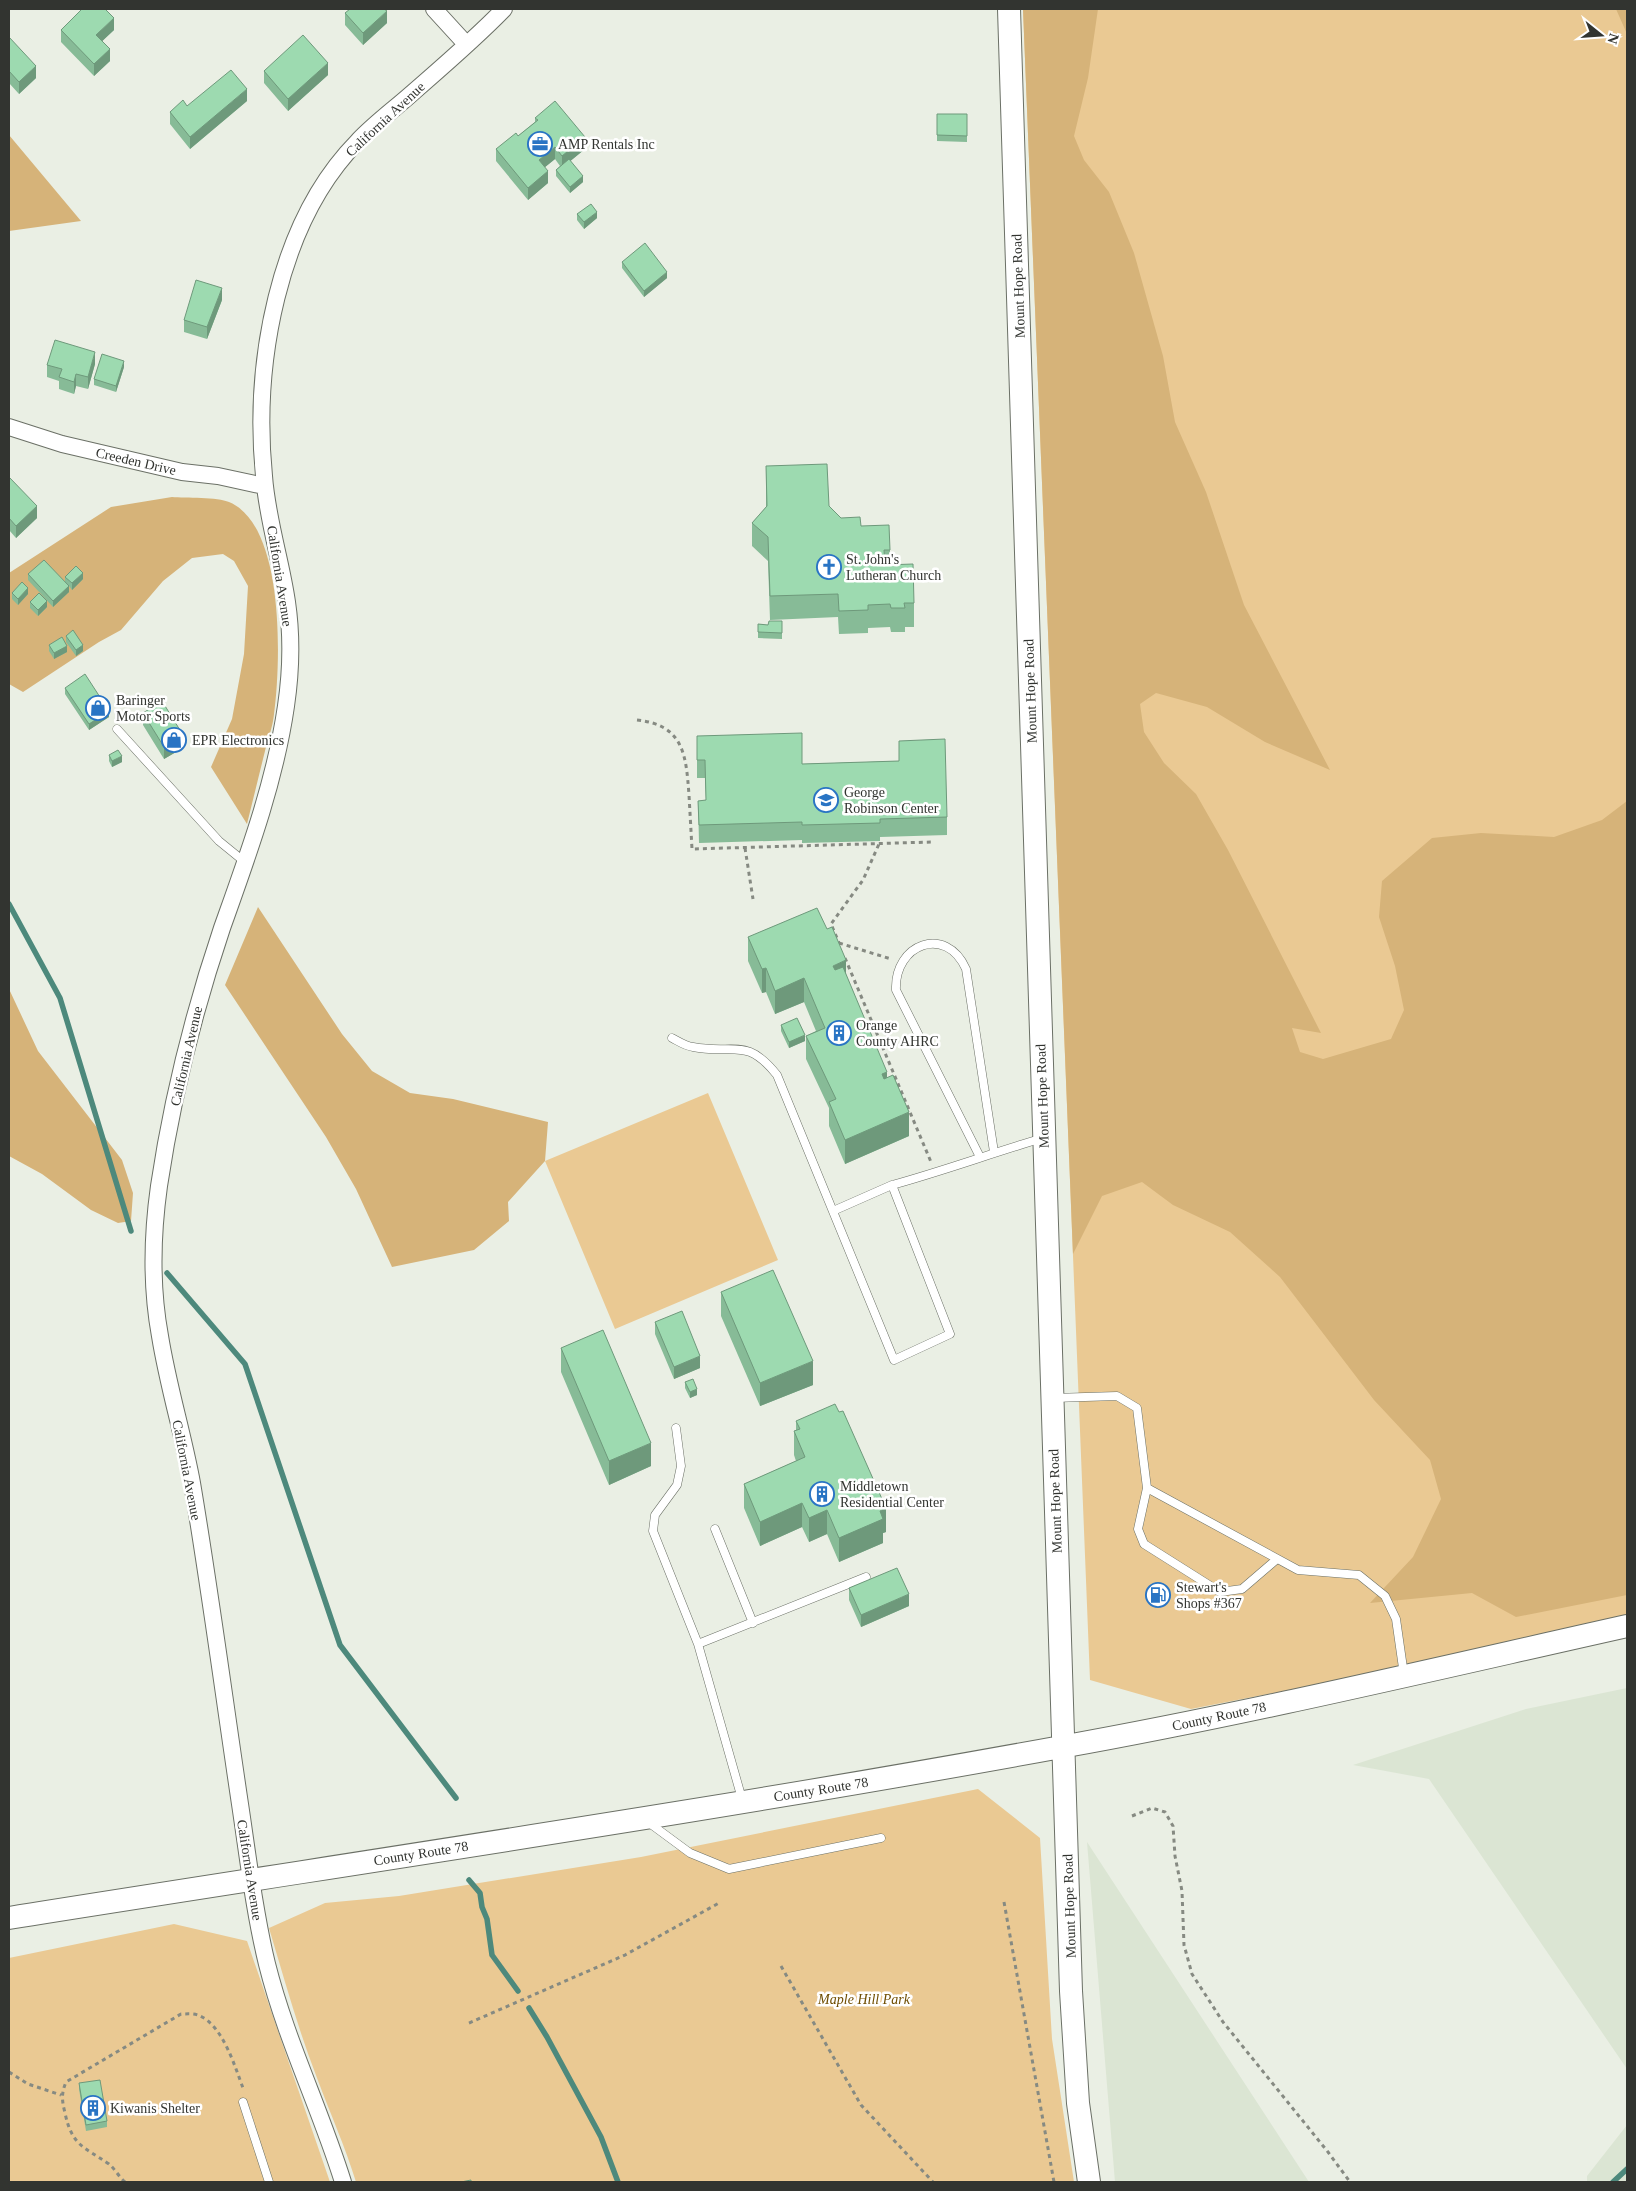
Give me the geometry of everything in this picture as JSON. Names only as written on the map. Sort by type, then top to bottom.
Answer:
[{"type":"street","points":[[434,9],[466,44]]},
{"type":"street","name":"California Avenue","points":[[343,2182],[280,2011],[265,1953],[251,1880],[192,1482],[158,1331],[153,1260],[160,1181],[185,1057],[202,992],[246,863],[266,797],[282,732],[287,699],[290,630],[287,599],[264,486],[260,440],[266,363],[278,296],[287,262],[299,231],[331,171],[355,144],[504,9]]},
{"type":"street","name":"Mount Hope Road","points":[[1009,9],[1072,2000],[1078,2102],[1089,2182]]},
{"type":"street","name":"Creeden Drive","points":[[9,427],[62,444],[172,470],[218,476],[264,486]]},
{"type":"street","name":"County Route 78","points":[[9,1918],[642,1818],[1064,1746],[1241,1712],[1627,1626]]},
{"type":"lane","points":[[117,729],[219,841],[246,863]]},
{"type":"lane","points":[[980,1157],[896,990],[896,981],[901,962],[914,949],[931,943],[946,947],[962,959],[968,978],[994,1152]]},
{"type":"lane","points":[[672,1038],[695,1048],[743,1049],[766,1061],[777,1075],[894,1360],[950,1334],[892,1185]]},
{"type":"lane","points":[[833,1211],[892,1185],[936,1173],[994,1152],[1044,1138]]},
{"type":"lane","points":[[1052,1398],[1117,1396],[1136,1408],[1147,1488],[1138,1529],[1144,1544],[1220,1592],[1242,1589],[1277,1559]]},
{"type":"lane","points":[[676,1428],[682,1466],[677,1484],[655,1515],[653,1531],[698,1644],[743,1801]]},
{"type":"lane","points":[[1147,1488],[1298,1570],[1359,1575],[1385,1596],[1396,1619],[1404,1676]]},
{"type":"lane","points":[[715,1529],[753,1622]]},
{"type":"lane","points":[[698,1644],[866,1576]]},
{"type":"lane","points":[[642,1818],[690,1853],[729,1869],[881,1838]]},
{"type":"lane","points":[[243,2102],[269,2182]]},
{"type":"path","points":[[637,720],[650,721],[663,726],[682,747],[687,762],[692,849],[932,842]]},
{"type":"path","points":[[879,844],[864,880],[831,924],[936,1173]]},
{"type":"path","points":[[745,848],[753,899]]},
{"type":"path","points":[[839,943],[901,962]]},
{"type":"path","points":[[1132,1816],[1152,1808],[1165,1812],[1173,1826],[1175,1856],[1182,1891],[1184,1945],[1192,1974],[1223,2022],[1350,2182]]},
{"type":"path","points":[[1004,1902],[1054,2182]]},
{"type":"path","points":[[469,2023],[625,1954],[719,1904]]},
{"type":"path","points":[[781,1966],[861,2105],[933,2182]]},
{"type":"path","points":[[124,2182],[111,2165],[89,2153],[74,2139],[68,2130],[61,2095],[66,2082],[181,2014],[200,2015],[215,2027],[233,2060],[243,2088]]},
{"type":"path","points":[[9,2072],[28,2084],[61,2095]]},
{"type":"shaded area","points":[[1023,9],[1098,9],[1088,78],[1074,136],[1084,160],[1109,192],[1134,253],[1163,356],[1175,422],[1206,492],[1244,605],[1330,770],[1265,742],[1207,707],[1156,693],[1140,704],[1144,732],[1164,763],[1196,794],[1228,850],[1321,1033],[1292,1028],[1300,1052],[1323,1059],[1391,1039],[1404,1010],[1395,966],[1379,917],[1382,881],[1432,838],[1481,833],[1554,837],[1602,820],[1627,801],[1627,1595],[1516,1617],[1472,1593],[1370,1603],[1413,1557],[1441,1499],[1430,1460],[1374,1400],[1280,1277],[1230,1232],[1173,1205],[1142,1182],[1102,1196],[1073,1254]]},
{"type":"shaded area","points":[[1616,9],[1627,9],[1627,34]]},
{"type":"shaded area","points":[[9,135],[81,221],[9,231]]},
{"type":"shaded area","points":[[172,497],[210,498],[229,502],[247,516],[261,538],[270,566],[278,631],[276,691],[273,723],[247,824],[211,767],[232,719],[244,654],[248,586],[234,561],[223,554],[192,558],[163,581],[121,630],[99,642],[23,692],[9,684],[9,573],[111,507]]},
{"type":"shaded area","points":[[258,907],[342,1034],[372,1071],[410,1093],[453,1099],[548,1122],[545,1161],[508,1202],[509,1221],[474,1250],[392,1267],[356,1189],[326,1137],[225,985]]},
{"type":"shaded area","points":[[9,989],[38,1051],[122,1160],[133,1193],[131,1221],[118,1223],[91,1210],[42,1174],[9,1156]]},
{"type":"shaded area","points":[[1627,1688],[1627,2069],[1429,1779],[1353,1765],[1526,1709]]},
{"type":"shaded area","points":[[1087,1842],[1309,2182],[1115,2182]]},
{"type":"shaded area","points":[[1627,2125],[1627,2182],[1587,2182],[1587,2176]]},
{"type":"green space","points":[[1023,9],[1627,9],[1627,1631],[1393,1670],[1191,1709],[1090,1680]]},
{"type":"green space","points":[[708,1093],[778,1260],[615,1329],[545,1161]]},
{"type":"green space","name":"Maple Hill Park","points":[[978,1789],[1040,1838],[1052,2039],[1074,2182],[356,2182],[304,2041],[269,1928],[325,1903],[399,1896],[641,1857]]},
{"type":"green space","points":[[174,1924],[247,1941],[330,2182],[9,2182],[9,1958]]},
{"type":"building","points":[[82,9],[105,9],[114,18],[96,35],[110,49],[94,64],[61,30]]},
{"type":"building","points":[[350,9],[384,9],[387,11],[363,33],[345,13]]},
{"type":"building","points":[[303,35],[328,63],[288,99],[264,71]]},
{"type":"building","points":[[9,37],[36,66],[19,82],[9,71]]},
{"type":"building","points":[[231,70],[247,89],[190,137],[170,112],[183,100],[187,106]]},
{"type":"building","points":[[555,101],[585,137],[562,156],[555,147],[539,160],[548,171],[528,188],[496,149],[516,133],[518,136],[538,120],[535,118]]},
{"type":"building","points":[[937,114],[967,114],[967,136],[937,135]]},
{"type":"building","points":[[569,159],[583,176],[570,187],[556,170]]},
{"type":"building","points":[[591,204],[597,212],[584,222],[577,214]]},
{"type":"building","points":[[645,243],[667,272],[644,291],[622,262]]},
{"type":"building","points":[[196,280],[222,288],[207,327],[184,320]]},
{"type":"building","points":[[55,340],[95,352],[88,377],[76,374],[74,382],[59,377],[62,369],[47,365]]},
{"type":"building","points":[[102,354],[124,361],[116,386],[94,379]]},
{"type":"building","name":"St. John's Lutheran Church","points":[[827,464],[829,506],[841,518],[860,517],[861,526],[889,525],[890,550],[884,550],[885,565],[913,564],[914,603],[904,603],[905,608],[891,608],[890,604],[868,605],[868,610],[839,611],[838,594],[770,596],[768,537],[752,523],[767,506],[766,466]]},
{"type":"building","points":[[9,477],[37,506],[16,526],[9,518]]},
{"type":"building","points":[[44,560],[69,586],[53,601],[28,574]]},
{"type":"building","points":[[76,566],[83,573],[72,583],[65,577]]},
{"type":"building","points":[[22,582],[28,588],[18,599],[12,593]]},
{"type":"building","points":[[39,593],[47,601],[38,610],[30,602]]},
{"type":"building","points":[[769,621],[782,621],[782,633],[758,632],[758,624],[768,625]]},
{"type":"building","points":[[73,630],[83,645],[76,650],[66,636]]},
{"type":"building","points":[[62,637],[67,646],[54,653],[49,645]]},
{"type":"building","points":[[85,674],[109,711],[89,724],[65,688]]},
{"type":"building","points":[[162,701],[183,735],[164,747],[143,713]]},
{"type":"building","name":"George Robinson Center","points":[[802,733],[802,764],[899,761],[899,741],[945,739],[947,817],[880,819],[880,823],[802,825],[802,822],[699,825],[698,801],[706,800],[705,760],[697,760],[697,736]]},
{"type":"building","points":[[118,750],[122,756],[112,761],[109,755]]},
{"type":"building","name":"Orange County AHRC","points":[[817,908],[827,929],[832,927],[846,960],[833,966],[835,970],[843,967],[887,1072],[882,1074],[884,1079],[893,1075],[909,1112],[845,1140],[829,1102],[836,1099],[806,1036],[825,1028],[804,978],[775,991],[766,968],[762,969],[748,937]]},
{"type":"building","points":[[797,1018],[805,1035],[789,1042],[781,1025]]},
{"type":"building","points":[[773,1270],[813,1361],[760,1383],[721,1292]]},
{"type":"building","points":[[682,1311],[700,1356],[674,1367],[655,1322]]},
{"type":"building","points":[[603,1330],[651,1443],[609,1461],[561,1348]]},
{"type":"building","points":[[693,1379],[697,1389],[690,1392],[685,1382]]},
{"type":"building","name":"Middletown Residential Center","points":[[835,1404],[839,1412],[843,1411],[886,1508],[880,1511],[883,1519],[839,1538],[827,1510],[809,1518],[802,1503],[760,1522],[744,1484],[805,1457],[794,1431],[800,1429],[796,1421]]},
{"type":"building","points":[[897,1568],[909,1594],[861,1615],[849,1588]]},
{"type":"building","name":"Kiwanis Shelter","points":[[100,2080],[107,2121],[86,2125],[79,2083]]},
{"type":"waterway","points":[[9,904],[60,998],[131,1231]]},
{"type":"waterway","points":[[167,1273],[245,1364],[340,1645],[456,1798]]},
{"type":"waterway","points":[[469,1880],[480,1893],[482,1907],[487,1919],[492,1955],[518,1991]]},
{"type":"waterway","points":[[529,2008],[547,2037],[601,2137],[618,2182]]},
{"type":"waterway","points":[[1613,2182],[1627,2169]]},
{"type":"place","name":"AMP Rentals Inc","points":[[540,144]]},
{"type":"place","name":"St. John's Lutheran Church","points":[[829,567]]},
{"type":"place","name":"Baringer Motor Sports","points":[[98,708]]},
{"type":"place","name":"EPR Electronics","points":[[174,740]]},
{"type":"place","name":"George Robinson Center","points":[[826,800]]},
{"type":"place","name":"Orange County AHRC","points":[[839,1033]]},
{"type":"place","name":"Middletown Residential Center","points":[[822,1494]]},
{"type":"place","name":"Stewart's Shops #367","points":[[1158,1595]]},
{"type":"place","name":"Kiwanis Shelter","points":[[93,2108]]}]
